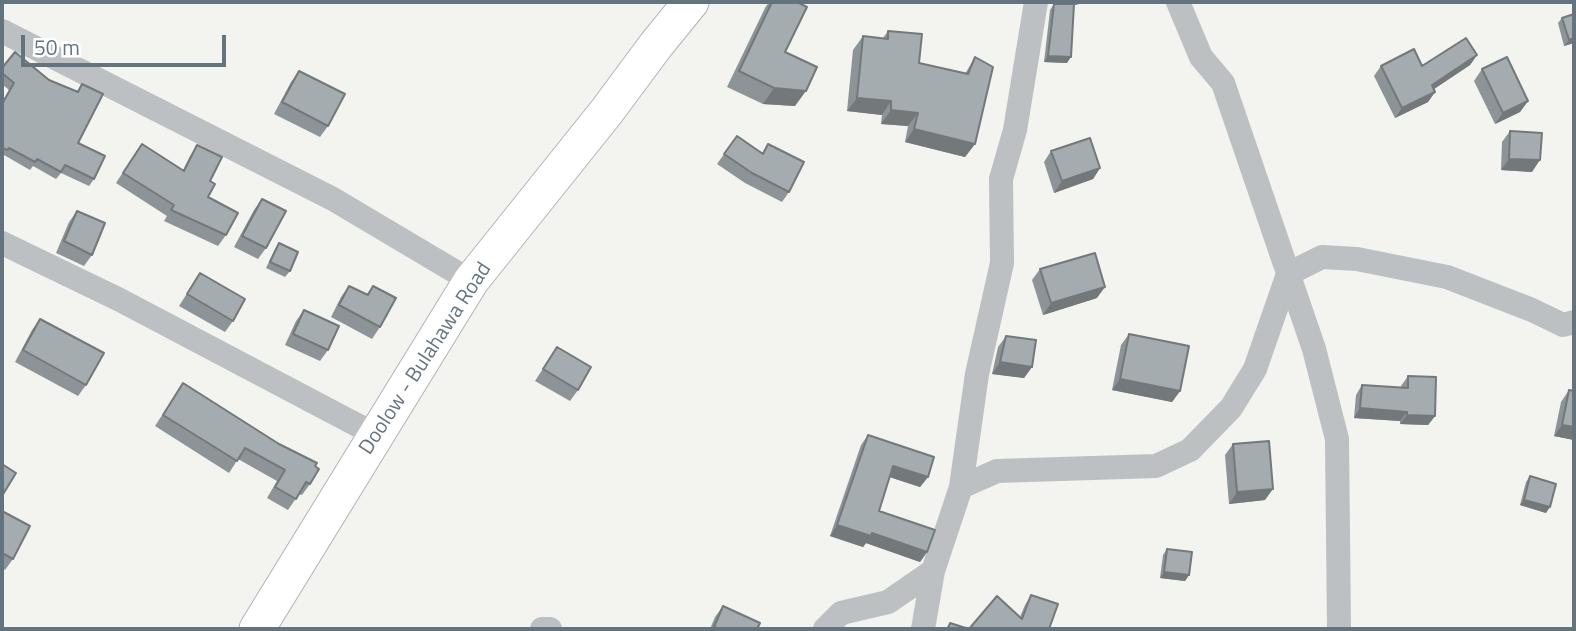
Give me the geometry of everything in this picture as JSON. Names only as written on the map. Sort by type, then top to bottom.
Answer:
[{"type":"main road","name":"Doolow - Bulahawa Road","points":[[257,629],[471,281],[691,2]]},
{"type":"street","points":[[923,629],[933,571],[961,487],[976,374],[1002,263],[1001,178],[1015,130],[1036,2]]},
{"type":"street","points":[[1178,2],[1201,57],[1223,83],[1314,349],[1337,439],[1339,629]]},
{"type":"street","points":[[2,30],[333,199],[471,281]]},
{"type":"street","points":[[2,243],[120,300],[376,435]]},
{"type":"street","points":[[961,487],[997,471],[1156,466],[1190,450],[1231,408],[1255,369],[1288,274],[1322,257],[1357,259],[1447,277],[1563,325],[1574,322]]},
{"type":"street","points":[[825,629],[841,613],[888,602],[933,571]]},
{"type":"street","points":[[542,629],[550,629]]},
{"type":"building","points":[[772,2],[797,2],[807,7],[785,52],[817,67],[806,91],[774,88],[739,71]]},
{"type":"building","points":[[1054,4],[1074,4],[1071,57],[1048,56]]},
{"type":"building","points":[[1574,14],[1574,38],[1569,40],[1562,18]]},
{"type":"building","points":[[888,31],[922,34],[919,63],[968,74],[975,57],[993,67],[975,144],[914,129],[918,113],[891,110],[891,101],[857,98],[863,36],[888,39]]},
{"type":"building","points":[[1466,38],[1477,55],[1432,85],[1435,92],[1402,108],[1381,66],[1414,49],[1422,66]]},
{"type":"building","points":[[15,52],[49,80],[78,92],[82,84],[103,94],[78,143],[105,156],[94,179],[65,165],[61,172],[37,159],[35,162],[2,147],[2,104],[14,83],[2,73],[2,68]]},
{"type":"building","points":[[1507,57],[1528,101],[1503,113],[1482,69]]},
{"type":"building","points":[[299,71],[345,94],[328,126],[282,102]]},
{"type":"building","points":[[1510,131],[1542,133],[1540,160],[1509,159]]},
{"type":"building","points":[[737,136],[763,154],[768,144],[804,162],[789,192],[752,173],[724,154]]},
{"type":"building","points":[[1090,138],[1100,168],[1062,181],[1051,151]]},
{"type":"building","points":[[142,144],[184,171],[197,145],[222,157],[210,181],[215,184],[208,197],[238,213],[226,235],[171,210],[174,205],[123,173]]},
{"type":"building","points":[[262,199],[286,211],[266,248],[242,236]]},
{"type":"building","points":[[77,211],[105,223],[92,255],[64,241]]},
{"type":"building","points":[[279,243],[298,252],[290,271],[270,262]]},
{"type":"building","points":[[1095,253],[1105,287],[1051,303],[1040,269]]},
{"type":"building","points":[[200,273],[245,299],[233,321],[187,294]]},
{"type":"building","points":[[349,286],[368,295],[373,286],[396,298],[380,327],[339,305]]},
{"type":"building","points":[[304,310],[339,326],[328,350],[293,334]]},
{"type":"building","points":[[40,319],[104,353],[86,385],[23,350]]},
{"type":"building","points":[[1129,334],[1189,346],[1180,391],[1120,379]]},
{"type":"building","points":[[1006,336],[1036,340],[1032,367],[1000,362]]},
{"type":"building","points":[[557,347],[591,367],[578,390],[543,369]]},
{"type":"building","points":[[1408,376],[1436,377],[1435,416],[1360,408],[1362,385],[1408,388]]},
{"type":"building","points":[[183,383],[279,444],[317,463],[315,466],[319,469],[310,484],[306,482],[296,499],[275,487],[285,470],[245,448],[237,461],[163,415]]},
{"type":"building","points":[[1569,390],[1574,391],[1574,427],[1562,425]]},
{"type":"building","points":[[868,435],[934,457],[928,477],[893,466],[879,511],[935,530],[927,552],[872,533],[871,536],[837,525]]},
{"type":"building","points":[[1269,441],[1273,489],[1237,492],[1233,444]]},
{"type":"building","points":[[2,464],[16,473],[2,496]]},
{"type":"building","points":[[1530,476],[1556,484],[1550,507],[1524,500]]},
{"type":"building","points":[[2,511],[30,526],[13,559],[2,553]]},
{"type":"building","points":[[1167,549],[1192,552],[1189,575],[1164,572]]},
{"type":"building","points":[[1031,595],[1058,604],[1049,629],[969,629],[997,596],[1022,619]]},
{"type":"building","points":[[723,606],[760,623],[757,629],[714,627]]},
{"type":"building","points":[[950,623],[969,629],[948,629]]}]
